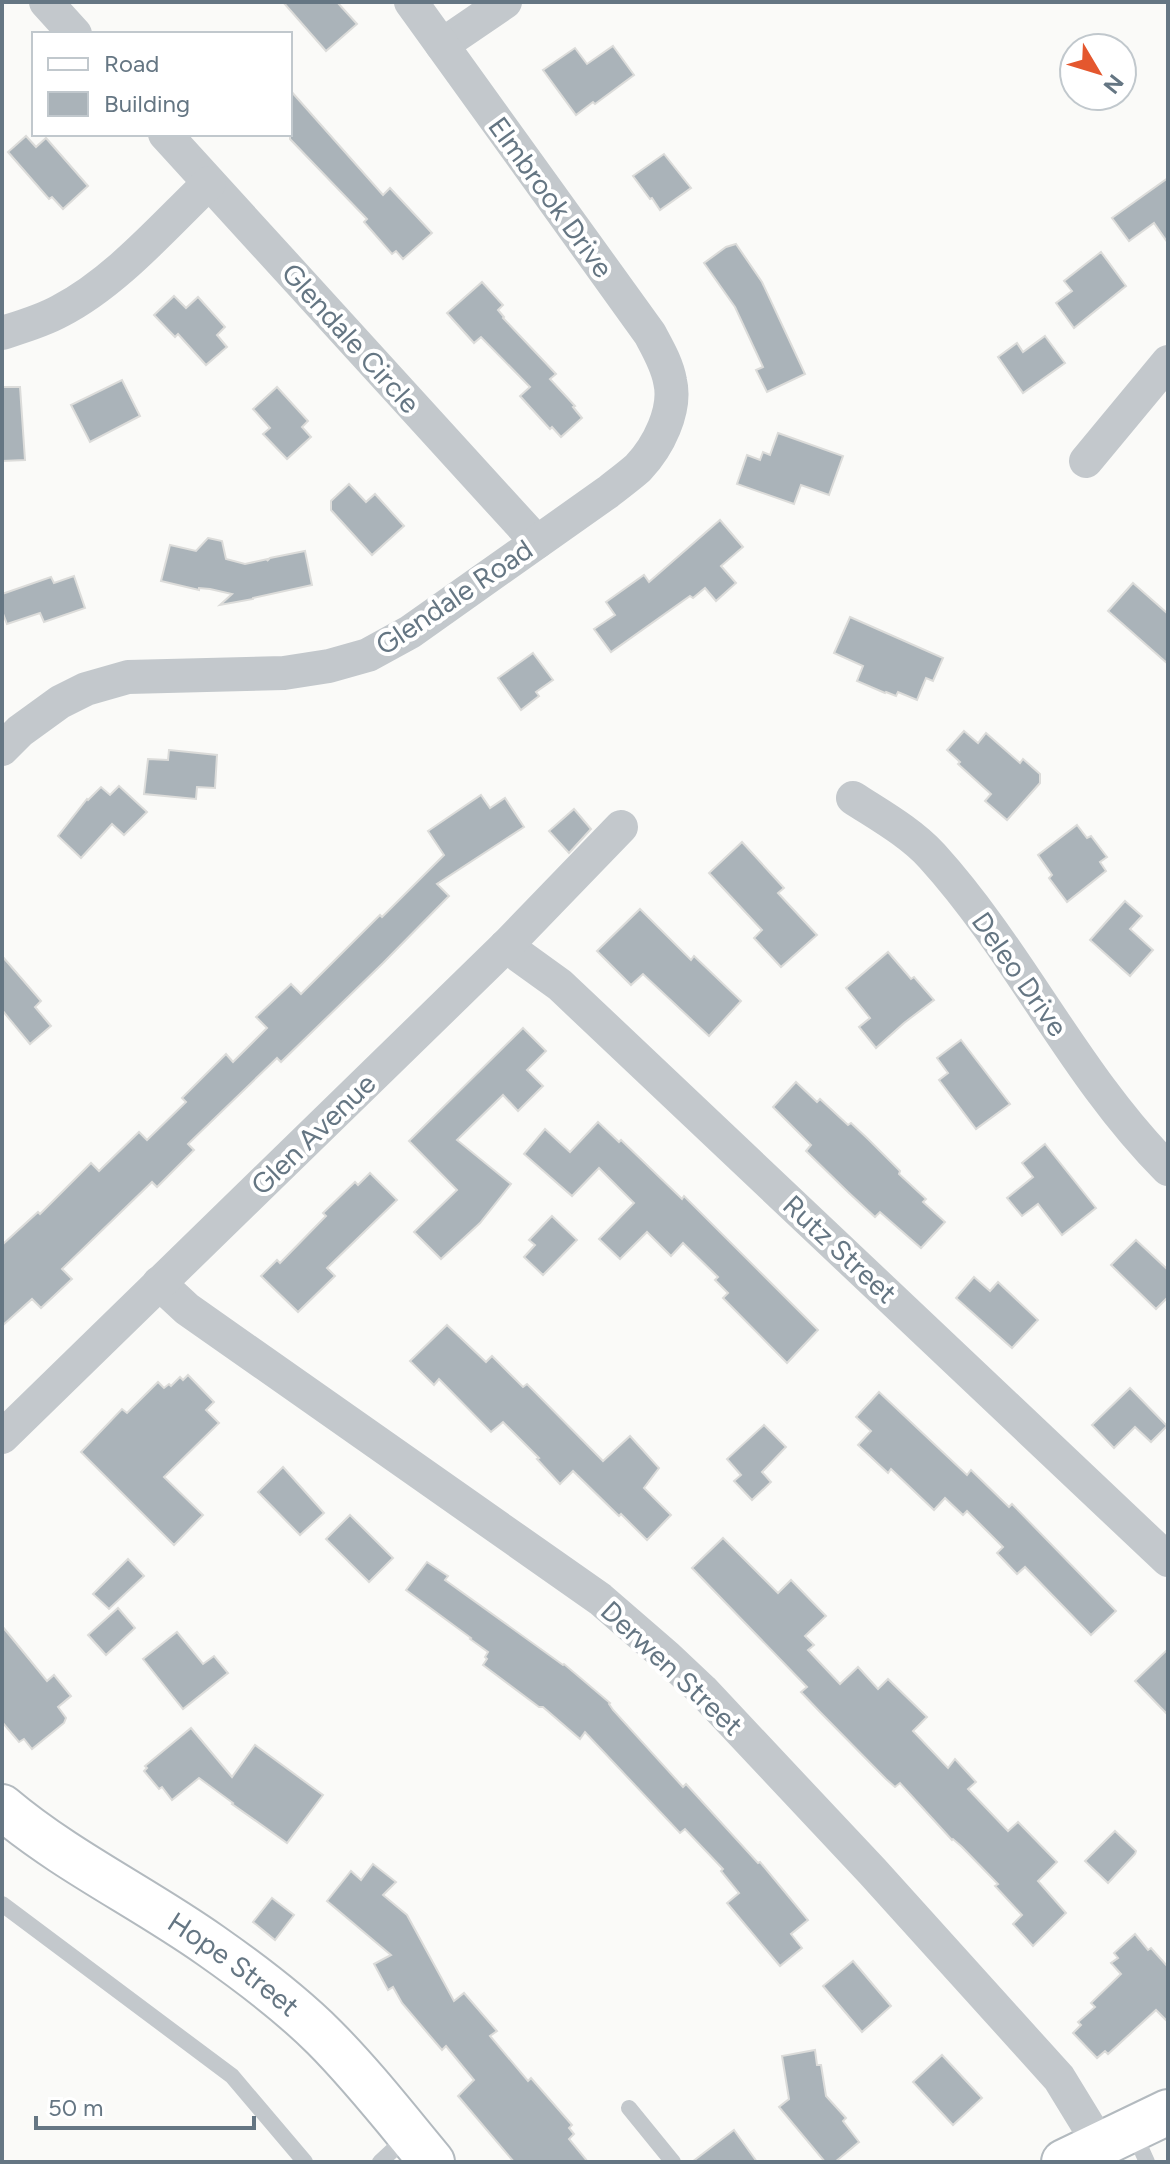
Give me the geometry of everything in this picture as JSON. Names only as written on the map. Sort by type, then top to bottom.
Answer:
[{"type":"main road","name":"Hope Street","points":[[2,1807],[67,1854],[208,1943],[285,2002],[353,2068],[407,2153]]},
{"type":"street","points":[[46,2],[73,32]]},
{"type":"street","name":"Elmbrook Drive","points":[[411,2],[650,334],[666,363],[671,400]]},
{"type":"street","points":[[442,45],[505,2]]},
{"type":"street","name":"Glendale Circle","points":[[167,136],[537,542]]},
{"type":"street","points":[[2,333],[59,312],[91,292],[126,263],[209,183]]},
{"type":"street","points":[[1086,461],[1168,362]]},
{"type":"street","name":"Glendale Road","points":[[2,749],[20,731],[60,702],[86,689],[128,677],[284,673],[329,666],[368,655],[410,632],[639,467],[655,445],[667,419],[671,400]]},
{"type":"street","name":"Deleo Drive","points":[[853,798],[930,853],[1004,948],[1104,1093],[1168,1169]]},
{"type":"street","name":"Glen Avenue","points":[[2,1437],[506,946],[621,827]]},
{"type":"street","name":"Rutz Street","points":[[506,946],[560,985],[1168,1560]]},
{"type":"street","name":"Derwen Street","points":[[159,1283],[187,1309],[600,1599],[667,1657],[702,1690],[872,1871],[1071,2096],[1122,2142]]},
{"type":"lane","points":[[2,1904],[232,2076],[305,2162]]},
{"type":"lane","points":[[629,2108],[673,2162]]},
{"type":"building","points":[[283,2],[337,2],[357,24],[326,51]]},
{"type":"building","points":[[613,46],[634,75],[576,115],[543,70],[575,48],[587,64]]},
{"type":"building","points":[[292,92],[383,195],[390,188],[432,233],[403,259],[396,251],[392,254],[364,222],[367,219],[290,139]]},
{"type":"building","points":[[26,136],[36,147],[46,138],[88,186],[63,209],[52,197],[49,199],[8,152]]},
{"type":"building","points":[[664,154],[691,188],[660,210],[633,176]]},
{"type":"building","points":[[1168,178],[1168,243],[1154,223],[1129,241],[1112,218]]},
{"type":"building","points":[[736,244],[762,282],[805,374],[767,392],[756,370],[763,367],[735,307],[704,263],[726,247]]},
{"type":"building","points":[[1101,252],[1126,286],[1074,328],[1056,303],[1072,291],[1064,281]]},
{"type":"building","points":[[482,282],[503,305],[498,310],[503,318],[556,374],[550,379],[582,418],[561,437],[520,396],[530,387],[481,337],[474,343],[447,313]]},
{"type":"building","points":[[174,296],[186,308],[198,297],[225,327],[217,335],[227,347],[206,365],[178,334],[175,337],[154,315]]},
{"type":"building","points":[[1045,336],[1065,363],[1023,393],[998,357],[1017,343],[1023,352]]},
{"type":"building","points":[[122,380],[140,416],[90,442],[71,405]]},
{"type":"building","points":[[2,387],[20,387],[25,460],[2,461]]},
{"type":"building","points":[[277,387],[308,421],[302,427],[311,437],[287,459],[263,434],[270,428],[253,409]]},
{"type":"building","points":[[778,433],[843,456],[829,495],[801,485],[794,504],[737,484],[747,455],[760,460],[763,452],[770,455]]},
{"type":"building","points":[[349,484],[366,502],[375,494],[404,526],[372,555],[331,510],[331,501]]},
{"type":"building","points":[[720,520],[743,547],[721,566],[736,583],[716,601],[705,588],[693,598],[690,596],[611,652],[594,629],[615,615],[606,602],[644,575],[649,582]]},
{"type":"building","points":[[208,538],[222,541],[226,559],[245,564],[305,551],[312,585],[220,605],[232,594],[161,581],[170,545],[196,551]]},
{"type":"building","points":[[74,576],[85,608],[44,622],[40,613],[7,624],[2,611],[2,594],[51,577],[54,583]]},
{"type":"building","points":[[1133,583],[1168,614],[1168,664],[1108,611]]},
{"type":"building","points":[[850,617],[943,658],[933,681],[926,678],[917,700],[898,692],[896,696],[885,693],[857,681],[863,666],[834,653]]},
{"type":"building","points":[[533,653],[553,680],[536,692],[539,696],[521,710],[498,678]]},
{"type":"building","points":[[964,731],[978,743],[986,733],[1020,763],[1023,759],[1040,774],[1040,783],[1007,820],[985,801],[991,794],[947,750]]},
{"type":"building","points":[[169,750],[217,755],[215,788],[197,787],[196,799],[144,794],[148,759],[168,760]]},
{"type":"building","points":[[119,786],[147,812],[124,835],[112,824],[81,858],[58,836],[87,799],[101,787],[110,795]]},
{"type":"building","points":[[481,795],[490,808],[505,798],[524,827],[437,884],[449,896],[281,1062],[277,1058],[188,1144],[194,1150],[157,1187],[152,1182],[62,1269],[72,1279],[41,1308],[32,1299],[2,1326],[2,1245],[38,1212],[40,1214],[91,1163],[99,1171],[139,1132],[147,1140],[186,1102],[182,1098],[226,1054],[233,1062],[267,1028],[256,1017],[291,984],[301,994],[444,855],[428,831]]},
{"type":"building","points":[[574,809],[591,829],[569,853],[549,831]]},
{"type":"building","points":[[1077,825],[1087,838],[1091,836],[1107,857],[1100,862],[1106,871],[1067,902],[1049,878],[1052,875],[1038,855]]},
{"type":"building","points":[[742,842],[784,888],[778,893],[817,935],[781,967],[754,938],[762,930],[709,873]]},
{"type":"building","points":[[1125,901],[1142,916],[1130,929],[1153,950],[1130,976],[1090,940]]},
{"type":"building","points":[[640,909],[691,960],[694,956],[741,1001],[709,1036],[643,974],[631,985],[597,951]]},
{"type":"building","points":[[888,952],[934,1000],[876,1048],[859,1027],[870,1018],[846,988]]},
{"type":"building","points":[[2,956],[41,1001],[35,1007],[51,1026],[30,1044],[2,1010]]},
{"type":"building","points":[[523,1028],[546,1051],[527,1070],[543,1086],[518,1111],[503,1095],[457,1140],[511,1184],[480,1223],[441,1259],[414,1232],[457,1190],[409,1141]]},
{"type":"building","points":[[961,1040],[1010,1104],[976,1129],[939,1080],[948,1073],[937,1058]]},
{"type":"building","points":[[796,1082],[817,1102],[820,1099],[848,1125],[851,1123],[900,1171],[899,1174],[926,1199],[923,1202],[945,1222],[921,1248],[880,1212],[875,1217],[806,1151],[811,1145],[773,1107]]},
{"type":"building","points":[[598,1122],[682,1199],[684,1196],[818,1330],[787,1363],[723,1298],[728,1293],[715,1280],[718,1277],[683,1243],[671,1256],[647,1232],[620,1259],[599,1239],[634,1203],[599,1168],[572,1196],[524,1154],[545,1129],[570,1152]]},
{"type":"building","points":[[1045,1144],[1096,1208],[1062,1235],[1038,1204],[1022,1216],[1007,1198],[1033,1177],[1022,1163]]},
{"type":"building","points":[[370,1173],[397,1200],[327,1268],[335,1276],[298,1312],[261,1276],[277,1260],[280,1263],[326,1216],[323,1213],[355,1182],[358,1185]]},
{"type":"building","points":[[552,1216],[577,1240],[543,1275],[524,1257],[535,1245],[529,1240]]},
{"type":"building","points":[[1136,1240],[1168,1270],[1168,1297],[1156,1309],[1111,1265]]},
{"type":"building","points":[[974,1277],[990,1291],[998,1282],[1038,1320],[1012,1348],[956,1298]]},
{"type":"building","points":[[447,1325],[486,1362],[492,1356],[523,1387],[527,1384],[603,1461],[630,1436],[659,1468],[644,1488],[671,1515],[647,1540],[573,1471],[560,1484],[503,1422],[491,1432],[439,1379],[434,1385],[410,1361]]},
{"type":"building","points":[[188,1375],[214,1402],[206,1410],[219,1423],[164,1477],[203,1515],[174,1545],[81,1452],[122,1409],[127,1413],[158,1382],[164,1388]]},
{"type":"building","points":[[1130,1388],[1167,1426],[1151,1442],[1135,1427],[1114,1448],[1092,1425]]},
{"type":"building","points":[[879,1392],[967,1475],[971,1470],[1009,1507],[1012,1504],[1116,1611],[1091,1635],[1025,1567],[1017,1574],[997,1553],[1003,1547],[967,1511],[963,1515],[945,1498],[934,1510],[891,1469],[888,1473],[858,1445],[871,1431],[856,1417]]},
{"type":"building","points":[[764,1425],[786,1447],[762,1472],[771,1482],[752,1500],[734,1481],[741,1475],[727,1459]]},
{"type":"building","points":[[283,1467],[324,1513],[300,1535],[258,1492]]},
{"type":"building","points":[[350,1515],[393,1558],[369,1582],[326,1539]]},
{"type":"building","points":[[723,1538],[778,1593],[791,1580],[826,1616],[805,1636],[814,1645],[808,1650],[840,1684],[858,1667],[878,1689],[888,1679],[927,1717],[913,1731],[948,1768],[955,1759],[976,1782],[968,1789],[1008,1831],[1018,1822],[1057,1862],[1038,1881],[1066,1913],[1033,1946],[1013,1924],[1022,1915],[995,1886],[998,1884],[900,1783],[895,1787],[821,1713],[801,1692],[807,1687],[692,1568]]},
{"type":"building","points":[[128,1559],[144,1576],[109,1609],[93,1594]]},
{"type":"building","points":[[427,1562],[448,1576],[445,1580],[564,1664],[610,1703],[683,1787],[686,1784],[760,1862],[808,1920],[791,1934],[802,1948],[780,1966],[727,1903],[739,1893],[721,1871],[723,1869],[685,1829],[680,1833],[585,1732],[580,1739],[543,1707],[483,1665],[488,1652],[406,1590]]},
{"type":"building","points":[[118,1608],[135,1628],[106,1655],[88,1635]]},
{"type":"building","points":[[2,1626],[47,1681],[54,1675],[71,1696],[58,1707],[66,1718],[64,1723],[32,1749],[24,1739],[19,1742],[2,1722]]},
{"type":"building","points":[[177,1632],[203,1664],[214,1656],[228,1673],[183,1709],[143,1659]]},
{"type":"building","points":[[1168,1649],[1168,1715],[1135,1681]]},
{"type":"building","points":[[191,1728],[232,1777],[255,1745],[323,1795],[287,1843],[199,1778],[172,1800],[162,1787],[159,1789],[144,1771],[145,1766]]},
{"type":"building","points":[[1115,1831],[1136,1851],[1108,1883],[1085,1861]]},
{"type":"building","points":[[373,1864],[396,1882],[383,1895],[407,1915],[454,2001],[464,1993],[497,2031],[490,2036],[528,2081],[531,2078],[572,2125],[569,2128],[574,2134],[569,2139],[588,2162],[514,2162],[458,2096],[474,2080],[446,2046],[442,2050],[402,2003],[393,1987],[388,1990],[374,1964],[391,1955],[327,1901],[351,1871],[361,1880]]},
{"type":"building","points":[[272,1898],[294,1915],[275,1940],[253,1922]]},
{"type":"building","points":[[1135,1934],[1168,1967],[1168,2022],[1156,2010],[1108,2054],[1105,2051],[1097,2058],[1073,2033],[1081,2025],[1078,2022],[1095,2007],[1091,2003],[1121,1974],[1111,1963],[1118,1958],[1114,1953]]},
{"type":"building","points":[[853,1961],[891,2006],[862,2032],[823,1986]]},
{"type":"building","points":[[815,2050],[826,2096],[846,2118],[843,2121],[859,2142],[835,2162],[825,2162],[779,2107],[789,2099],[782,2056]]},
{"type":"building","points":[[942,2055],[982,2098],[953,2125],[913,2082]]},
{"type":"building","points":[[734,2130],[757,2162],[692,2162]]}]
